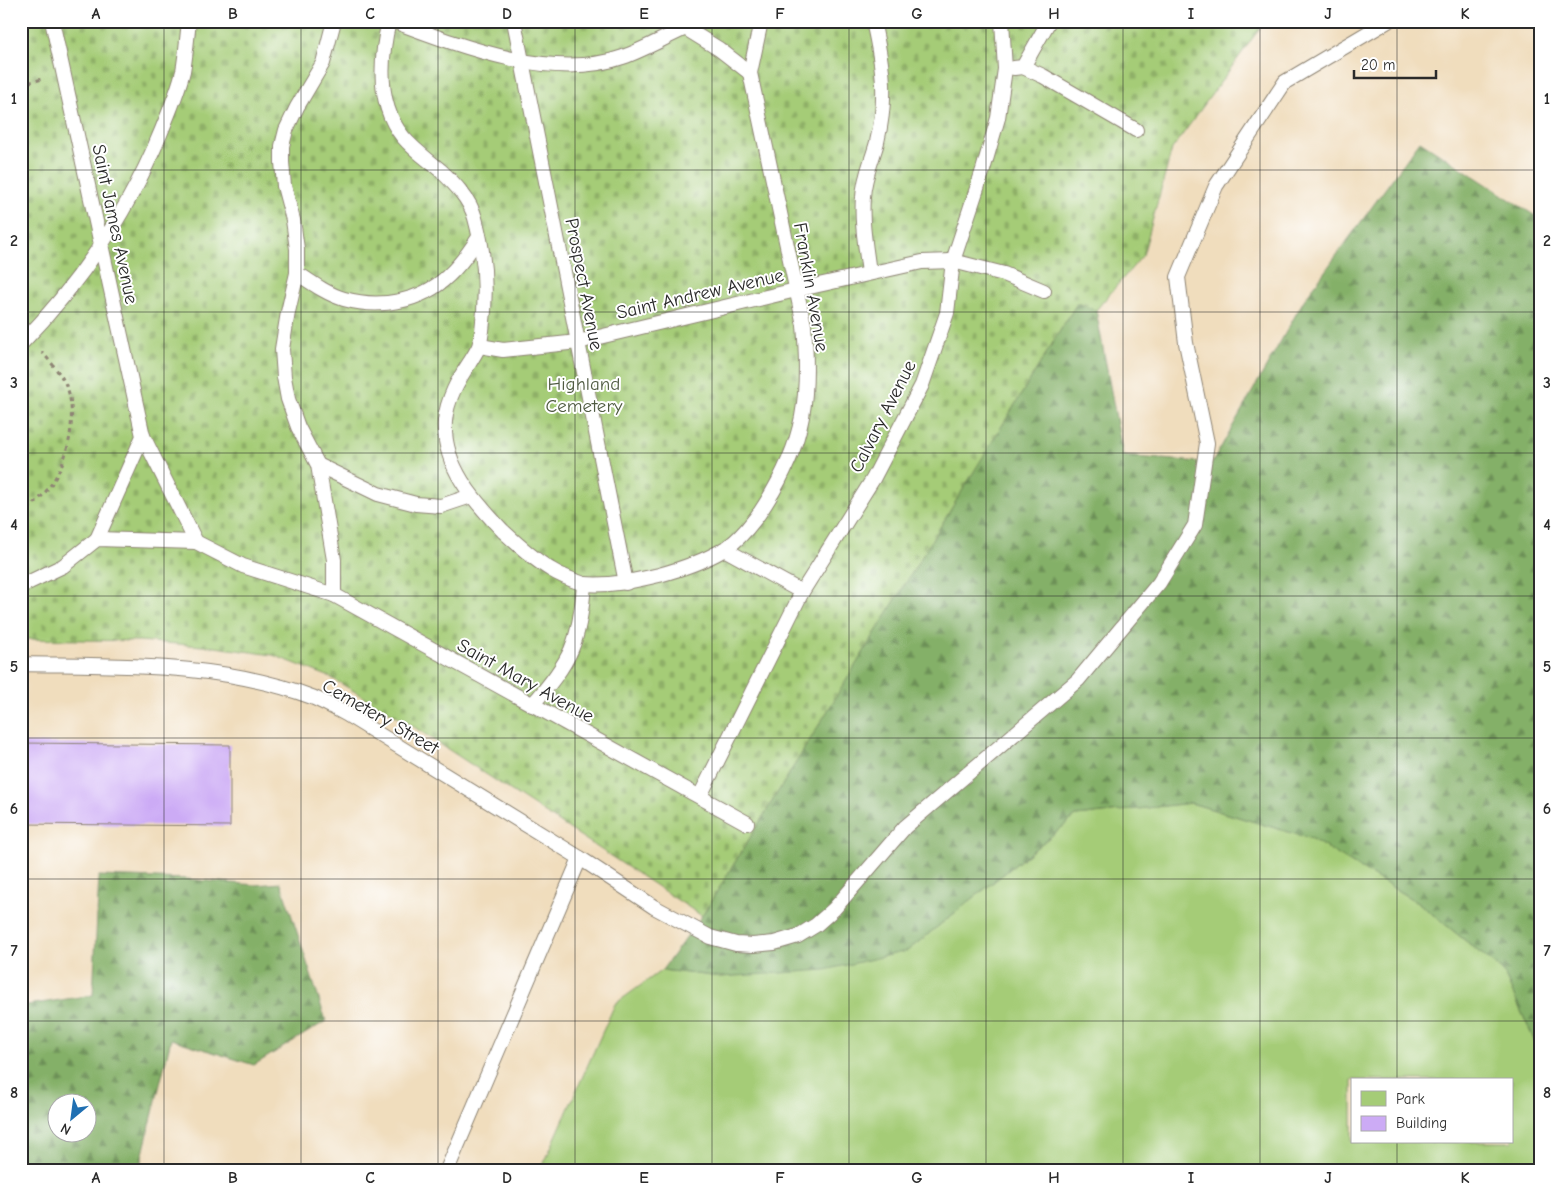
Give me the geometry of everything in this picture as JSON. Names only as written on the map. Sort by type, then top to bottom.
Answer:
[{"type":"lane","name":"Saint James Avenue","points":[[52,21],[143,436],[196,542]]},
{"type":"lane","points":[[24,341],[80,276],[132,195],[153,151],[175,97],[182,71],[189,21]]},
{"type":"lane","points":[[334,21],[323,63],[296,107],[286,130],[282,146],[284,186],[295,235],[297,274],[282,349],[284,377],[288,399],[298,427],[318,465],[334,560],[334,595]]},
{"type":"lane","points":[[389,21],[384,44],[383,87],[391,117],[402,136],[451,180],[475,216],[485,288],[484,318],[480,346]]},
{"type":"lane","points":[[393,21],[470,48],[550,65],[572,65],[622,58],[650,46],[686,24],[703,21]]},
{"type":"lane","name":"Prospect Avenue","points":[[514,21],[626,583]]},
{"type":"lane","name":"Franklin Avenue","points":[[480,346],[452,394],[445,421],[448,451],[455,469],[471,496],[490,517],[548,569],[565,578],[584,584],[605,586],[626,583],[678,570],[724,550],[755,521],[777,486],[792,454],[801,427],[806,397],[808,364],[804,325],[750,73],[761,21]]},
{"type":"lane","points":[[869,273],[862,219],[863,196],[866,174],[881,118],[884,88],[882,63],[873,21]]},
{"type":"lane","name":"Calvary Avenue","points":[[700,796],[802,592],[873,479],[922,385],[947,313],[953,262],[998,118],[1005,69],[1002,21]]},
{"type":"lane","points":[[1023,67],[1049,21]]},
{"type":"lane","name":"Cemetery Street","points":[[21,664],[164,668],[222,674],[270,684],[313,697],[355,719],[580,858],[654,907],[710,937],[736,944],[753,945],[774,943],[798,936],[816,925],[834,909],[905,827],[1078,680],[1159,583],[1195,525],[1207,443],[1186,343],[1178,277],[1216,186],[1285,82],[1388,21]]},
{"type":"lane","points":[[686,24],[750,73]]},
{"type":"lane","points":[[1005,69],[1023,67],[1044,76],[1136,130]]},
{"type":"lane","points":[[297,274],[343,299],[360,302],[398,302],[429,291],[448,277],[479,237]]},
{"type":"lane","name":"Saint Andrew Avenue","points":[[480,346],[503,350],[578,342],[922,262],[953,262],[1004,274],[1044,291]]},
{"type":"lane","points":[[21,586],[63,566],[97,539],[143,436]]},
{"type":"lane","points":[[318,465],[378,494],[416,504],[441,506],[471,496]]},
{"type":"lane","points":[[97,539],[196,542]]},
{"type":"lane","name":"Saint Mary Avenue","points":[[196,542],[243,566],[334,595],[747,823]]},
{"type":"lane","points":[[724,550],[802,592]]},
{"type":"lane","points":[[532,705],[552,682],[569,656],[578,635],[584,584]]},
{"type":"lane","points":[[447,1170],[580,858]]},
{"type":"path","points":[[21,191],[23,222],[21,231]]},
{"type":"path","points":[[21,513],[31,508],[48,489],[68,449],[71,426],[70,397],[60,375],[24,341]]},
{"type":"green space","name":"Highland Cemetery","points":[[21,21],[1265,21],[1172,149],[1143,255],[1096,310],[1077,303],[702,916],[408,723],[330,677],[273,655],[215,647],[140,641],[21,639]]},
{"type":"green space","points":[[1420,141],[1540,219],[1540,1053],[1503,971],[1420,904],[1312,839],[1191,803],[1076,816],[907,951],[825,970],[721,977],[662,970],[702,916],[1077,303],[1096,310],[1123,456],[1212,463],[1304,300]]},
{"type":"green space","points":[[1191,803],[1312,839],[1420,904],[1503,971],[1540,1053],[1540,1170],[541,1170],[615,1004],[662,970],[721,977],[907,951],[1076,816]]},
{"type":"green space","points":[[99,876],[186,879],[255,885],[281,883],[326,1021],[254,1065],[171,1039],[139,1170],[21,1170],[21,1006],[93,995]]},
{"type":"building","points":[[21,743],[230,745],[230,826],[21,824]]}]
